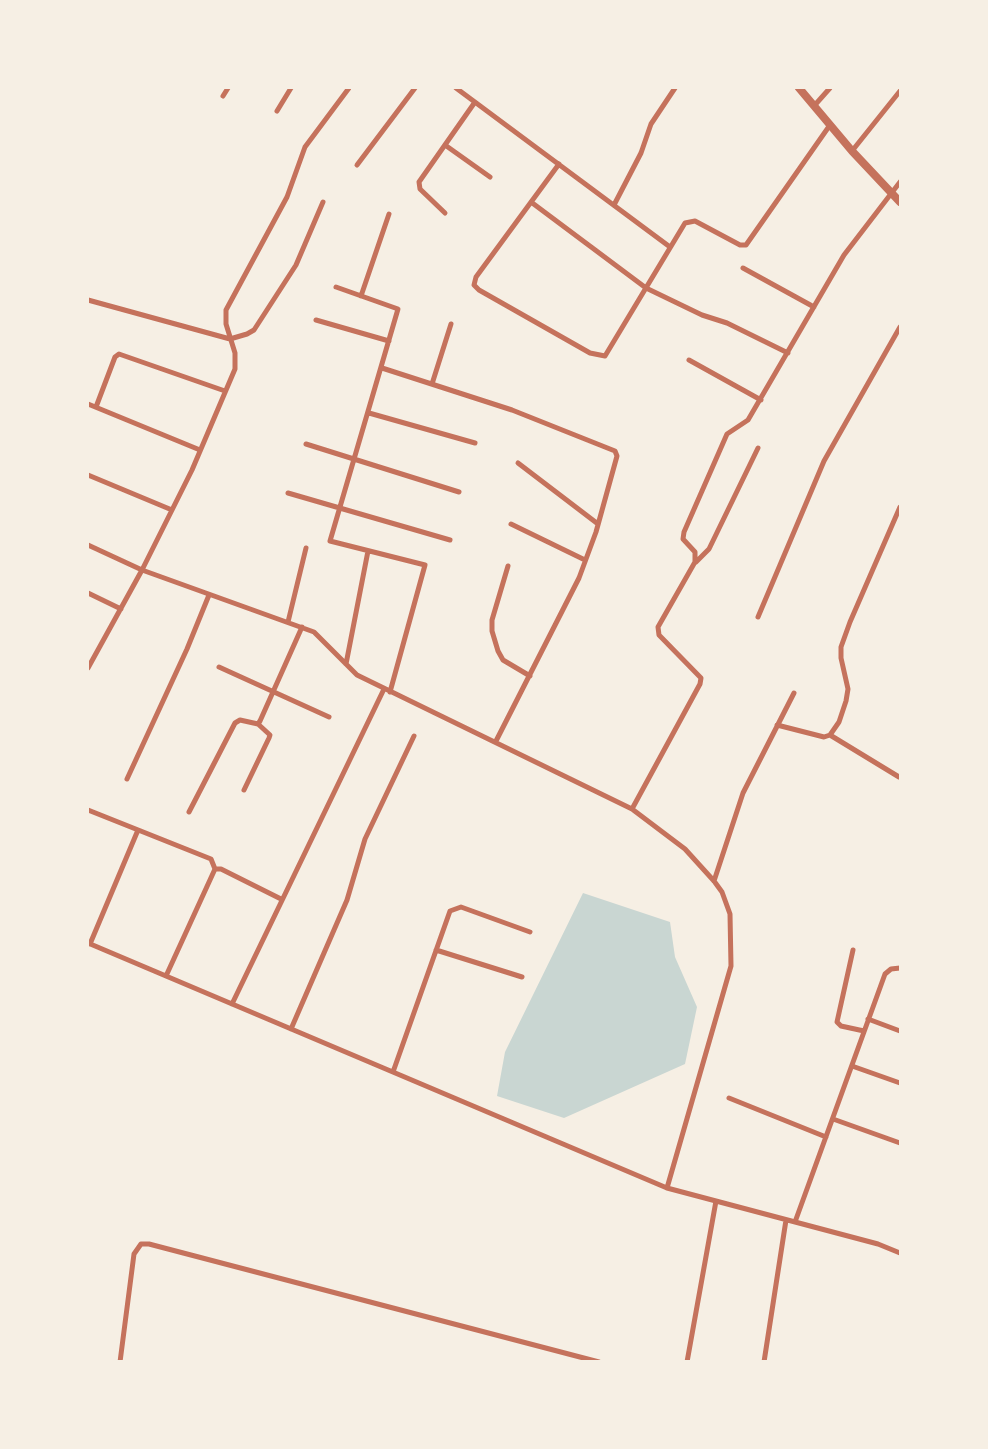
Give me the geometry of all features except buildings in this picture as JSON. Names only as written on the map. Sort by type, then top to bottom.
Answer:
[{"type":"street","points":[[223,96],[228,88]]},
{"type":"street","points":[[277,111],[291,88]]},
{"type":"street","points":[[88,668],[142,570],[172,510],[225,391],[236,362],[226,324],[226,310],[287,197],[305,147],[349,88]]},
{"type":"street","points":[[357,166],[415,88]]},
{"type":"street","points":[[456,88],[670,247]]},
{"type":"street","points":[[614,205],[641,153],[651,124],[675,88]]},
{"type":"street","points":[[799,88],[852,151],[900,202]]},
{"type":"street","points":[[814,106],[830,88]]},
{"type":"street","points":[[852,151],[900,91]]},
{"type":"street","points":[[445,213],[418,186],[419,182],[475,102]]},
{"type":"street","points":[[559,164],[476,277],[474,285],[479,290],[598,357],[605,356],[610,352],[670,247],[689,221],[695,221],[740,245],[746,245],[830,124]]},
{"type":"street","points":[[445,145],[490,176]]},
{"type":"street","points":[[696,562],[695,552],[683,539],[684,532],[727,434],[748,420],[844,255],[900,182]]},
{"type":"street","points":[[88,300],[230,339],[247,334],[254,330],[296,265],[323,202]]},
{"type":"street","points":[[531,202],[646,288],[702,315],[728,323],[788,352]]},
{"type":"street","points":[[361,296],[389,214]]},
{"type":"street","points":[[743,268],[814,307]]},
{"type":"street","points":[[336,287],[398,309],[330,541],[426,565],[390,692]]},
{"type":"street","points":[[316,320],[389,341]]},
{"type":"street","points":[[432,384],[451,324]]},
{"type":"street","points":[[758,617],[824,461],[900,328]]},
{"type":"street","points":[[96,407],[115,357],[119,354],[225,391]]},
{"type":"street","points":[[689,360],[761,400]]},
{"type":"street","points":[[382,368],[512,410],[614,451],[617,456],[617,464],[579,578],[496,741]]},
{"type":"street","points":[[88,404],[200,450]]},
{"type":"street","points":[[368,413],[475,443]]},
{"type":"street","points":[[306,444],[459,492]]},
{"type":"street","points":[[632,809],[700,684],[700,678],[659,635],[658,627],[696,562],[709,548],[758,448]]},
{"type":"street","points":[[518,463],[598,524]]},
{"type":"street","points":[[88,475],[172,510]]},
{"type":"street","points":[[288,493],[450,540]]},
{"type":"street","points":[[777,725],[824,737],[830,735],[839,722],[848,689],[840,658],[841,647],[900,507]]},
{"type":"street","points":[[511,524],[585,560]]},
{"type":"street","points":[[88,545],[142,570],[314,632],[357,675],[496,741],[632,809],[685,849],[714,881],[722,892],[730,914],[731,966],[667,1188]]},
{"type":"street","points":[[288,622],[306,548]]},
{"type":"street","points":[[346,664],[368,551]]},
{"type":"street","points":[[508,566],[492,620],[492,631],[503,660],[530,676]]},
{"type":"street","points":[[88,593],[121,609]]},
{"type":"street","points":[[127,779],[187,649],[209,594]]},
{"type":"street","points":[[258,724],[302,628]]},
{"type":"street","points":[[219,667],[328,717]]},
{"type":"street","points":[[232,1004],[281,899],[384,689]]},
{"type":"street","points":[[714,881],[740,800],[794,693]]},
{"type":"street","points":[[189,812],[234,723],[240,720],[258,724],[270,735],[244,790]]},
{"type":"street","points":[[830,735],[899,778]]},
{"type":"street","points":[[291,1029],[347,900],[365,839],[414,736]]},
{"type":"street","points":[[88,810],[211,859],[215,869],[166,976]]},
{"type":"street","points":[[138,830],[89,944],[667,1188],[878,1244],[900,1253]]},
{"type":"street","points":[[215,869],[220,869],[281,899]]},
{"type":"street","points":[[393,1072],[450,911],[455,907],[530,932]]},
{"type":"street","points":[[436,950],[522,977]]},
{"type":"street","points":[[853,950],[837,1022],[841,1026],[864,1031]]},
{"type":"street","points":[[795,1222],[885,974],[891,969],[900,968]]},
{"type":"street","points":[[868,1019],[900,1031]]},
{"type":"street","points":[[852,1066],[900,1083]]},
{"type":"street","points":[[729,1098],[826,1138]]},
{"type":"street","points":[[833,1119],[900,1143]]},
{"type":"street","points":[[687,1362],[716,1201]]},
{"type":"street","points":[[764,1362],[786,1220]]},
{"type":"street","points":[[120,1362],[134,1254],[141,1244],[149,1244],[599,1362]]},
{"type":"shaded area","points":[[583,893],[670,922],[675,957],[697,1007],[685,1064],[564,1118],[497,1096],[505,1052]]}]
